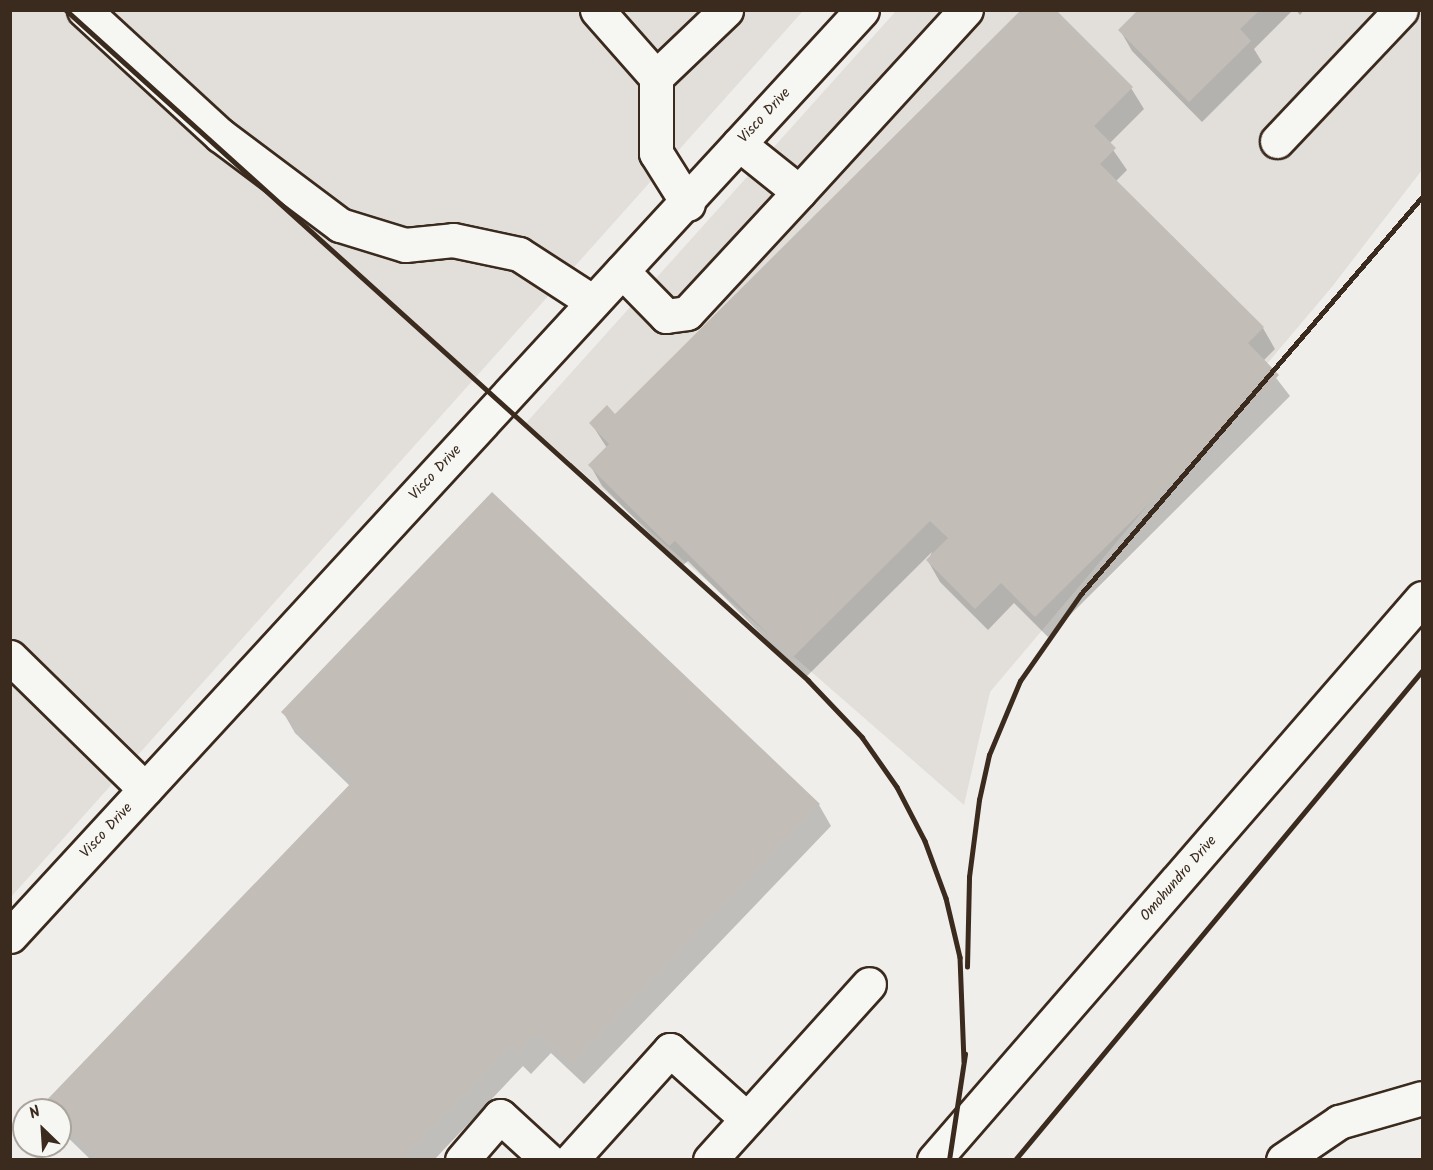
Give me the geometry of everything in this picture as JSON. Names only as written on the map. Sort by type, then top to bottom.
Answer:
[{"type":"street","points":[[84,10],[220,135],[340,225],[405,244],[453,240],[519,254],[593,302]]},
{"type":"street","points":[[597,10],[656,77],[656,153],[688,204]]},
{"type":"street","points":[[656,77],[726,10]]},
{"type":"street","name":"Visco Drive","points":[[10,936],[593,302],[688,204],[739,144],[862,10]]},
{"type":"street","points":[[622,271],[666,316],[687,313],[966,10]]},
{"type":"street","points":[[1277,141],[1401,10]]},
{"type":"street","points":[[739,144],[800,192]]},
{"type":"street","name":"Omohundro Drive","points":[[934,1160],[1422,598]]},
{"type":"street","points":[[14,667],[145,789]]},
{"type":"street","points":[[710,1160],[868,984]]},
{"type":"street","points":[[571,1160],[670,1050],[747,1119]]},
{"type":"street","points":[[1283,1160],[1339,1122],[1422,1098]]},
{"type":"street","points":[[462,1160],[500,1116],[548,1160]]},
{"type":"shaded area","points":[[11,11],[803,11],[11,897]]},
{"type":"shaded area","points":[[896,11],[1422,11],[1422,170],[1331,288],[990,692],[964,805],[526,423]]},
{"type":"building","points":[[1021,10],[1056,10],[1133,87],[1094,126],[1116,148],[1100,164],[1264,327],[1248,343],[1279,375],[1035,617],[1001,583],[975,609],[926,560],[948,538],[930,521],[792,658],[675,541],[669,546],[588,465],[609,444],[589,423],[607,405],[615,414]]},
{"type":"building","points":[[1138,10],[1260,10],[1240,29],[1251,41],[1189,102],[1118,30]]},
{"type":"building","points":[[492,492],[820,804],[571,1064],[538,1033],[518,1054],[511,1046],[402,1160],[100,1160],[72,1133],[72,1098],[49,1098],[353,781],[281,712]]},
{"type":"railway","points":[[66,10],[808,680],[862,737],[897,787],[925,841],[946,898],[960,957],[964,1061]]},
{"type":"railway","points":[[967,967],[969,877],[979,800],[989,755],[1020,681],[1081,594],[1422,197]]},
{"type":"railway","points":[[1015,1160],[1422,671]]},
{"type":"railway","points":[[949,1160],[965,1054]]}]
